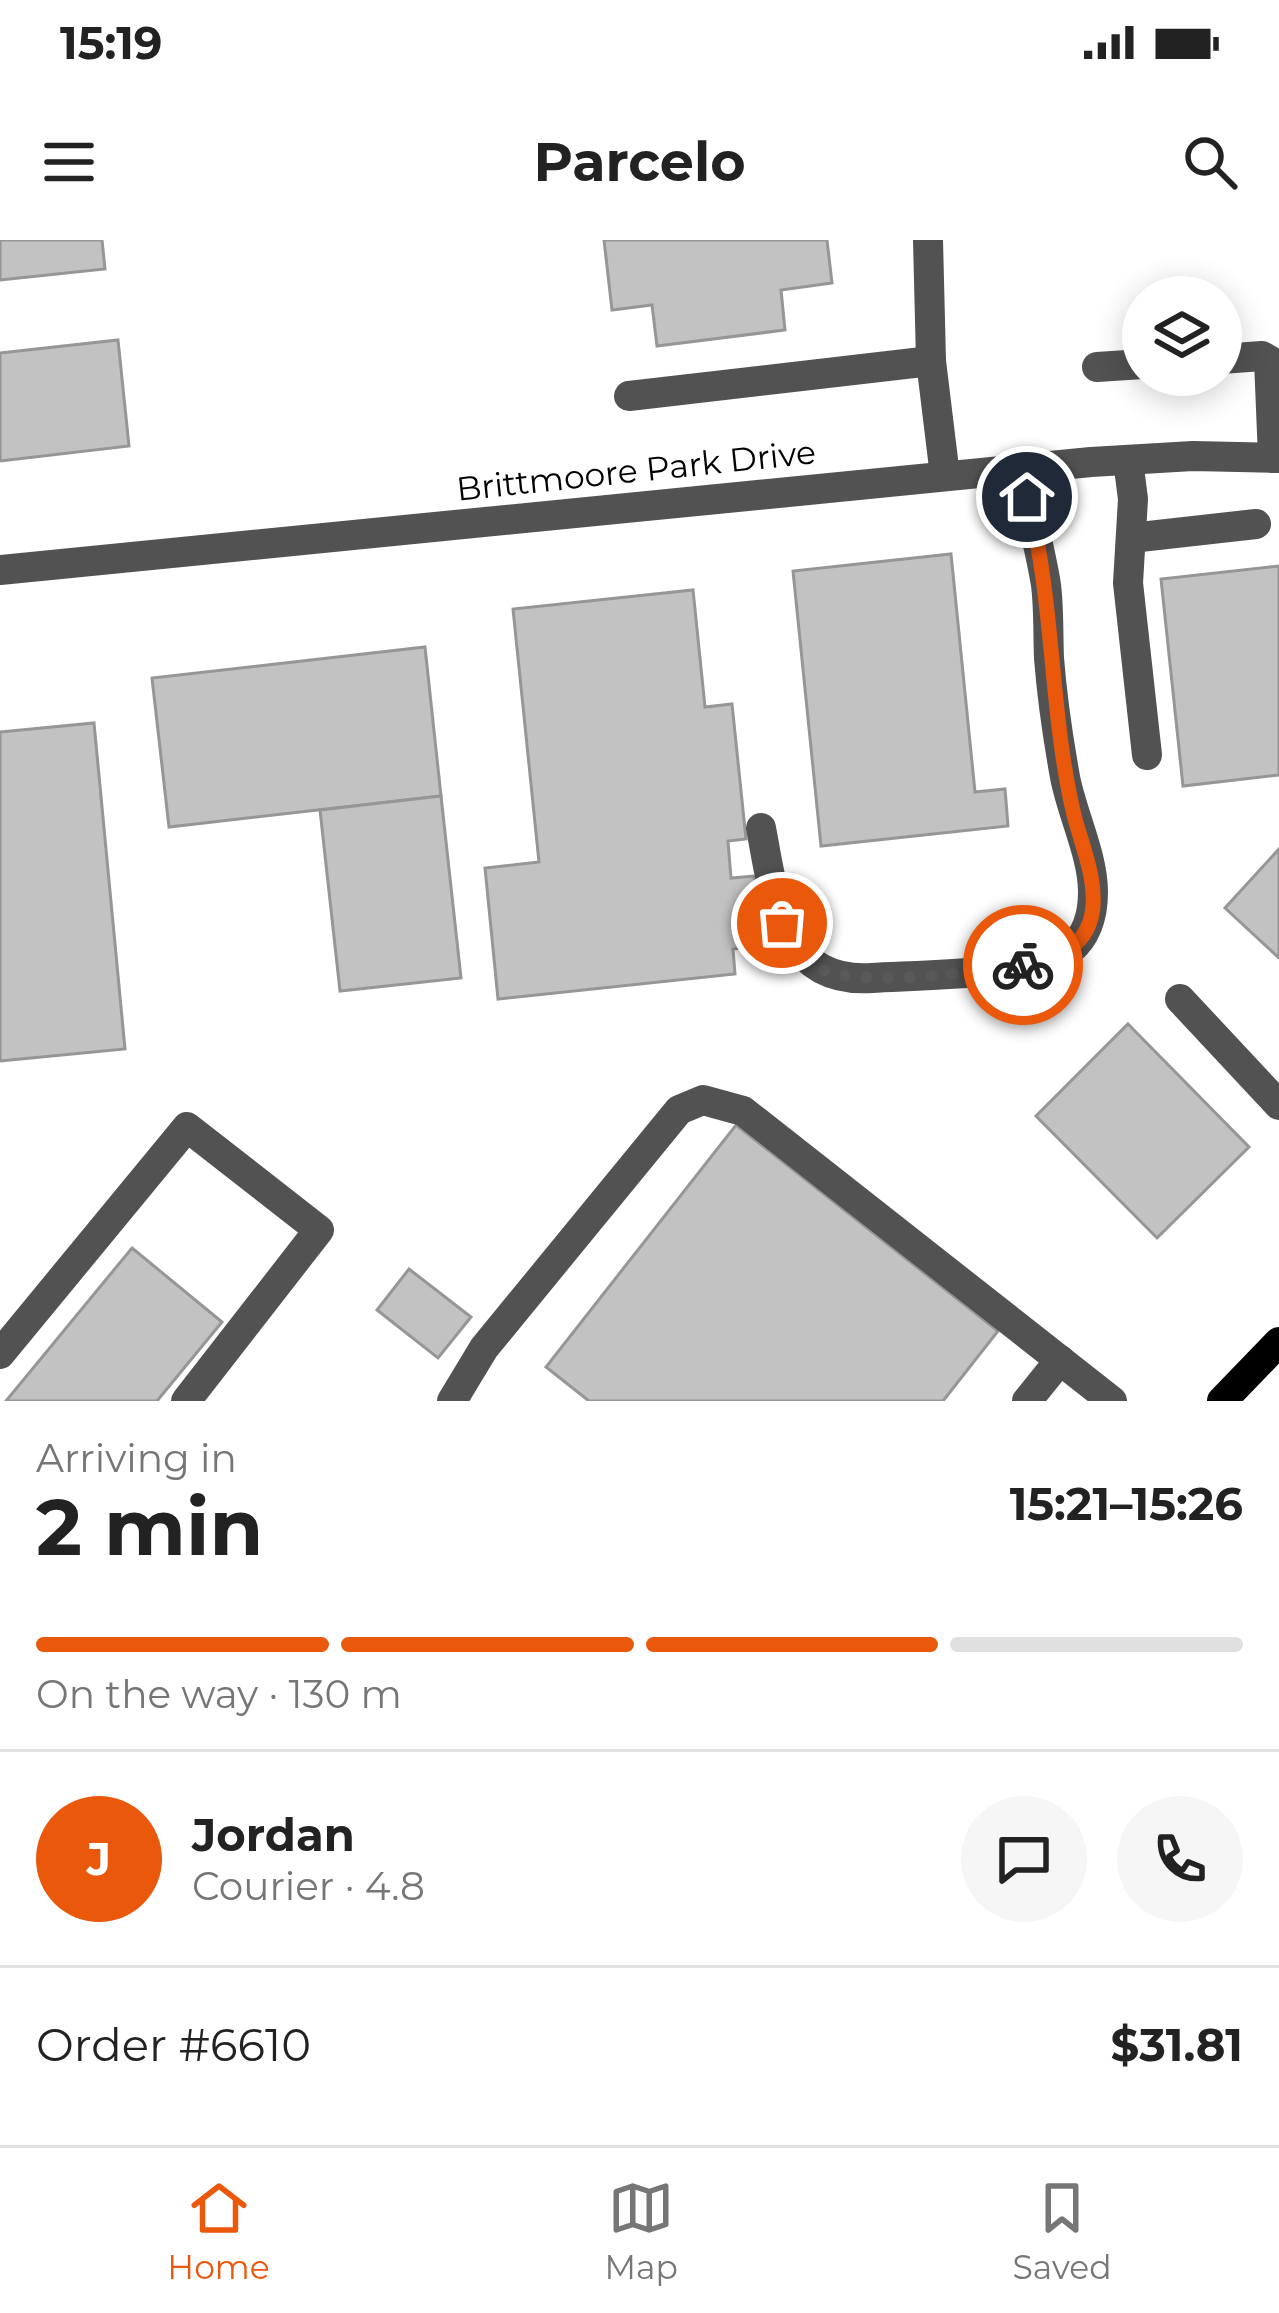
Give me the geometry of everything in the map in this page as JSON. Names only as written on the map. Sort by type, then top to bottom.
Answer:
[{"type":"main road","points":[[1222,1401],[1279,1342]]},
{"type":"street","points":[[928,240],[931,361],[945,476]]},
{"type":"street","points":[[1242,357],[1262,356],[1274,369],[1276,458]]},
{"type":"street","points":[[629,396],[931,361]]},
{"type":"street","points":[[1096,368],[1122,366]]},
{"type":"street","name":"Brittmoore Park Drive","points":[[0,570],[1026,468],[1193,456],[1276,458]]},
{"type":"street","points":[[1128,460],[1133,499],[1128,583],[1147,755]]},
{"type":"street","points":[[761,829],[782,923],[806,958],[841,977],[932,974],[1051,960],[1071,949],[1084,933],[1092,915],[1093,886],[1065,777],[1046,588],[1027,497],[1026,468]]},
{"type":"street","points":[[1131,538],[1256,524]]},
{"type":"street","points":[[1180,999],[1279,1105]]},
{"type":"street","points":[[452,1401],[484,1348],[679,1110],[703,1100],[743,1111],[1112,1401]]},
{"type":"street","points":[[0,1354],[187,1127],[319,1230],[186,1401]]},
{"type":"street","points":[[1027,1401],[1060,1360]]},
{"type":"building","points":[[0,240],[102,240],[105,269],[0,280]]},
{"type":"building","points":[[604,240],[827,240],[832,283],[781,290],[785,330],[657,346],[652,305],[612,310]]},
{"type":"building","points":[[118,340],[129,446],[0,461],[0,353]]},
{"type":"building","points":[[951,554],[975,792],[1005,789],[1008,826],[821,846],[793,571]]},
{"type":"building","points":[[1279,566],[1279,775],[1183,786],[1161,579]]},
{"type":"building","points":[[693,590],[705,707],[732,704],[746,839],[728,841],[731,878],[754,876],[761,946],[733,949],[735,974],[498,999],[485,868],[539,862],[513,609]]},
{"type":"building","points":[[425,647],[441,796],[169,827],[152,678]]},
{"type":"building","points":[[94,723],[125,1049],[0,1061],[0,732]]},
{"type":"building","points":[[441,796],[461,978],[340,991],[320,810]]},
{"type":"building","points":[[1279,849],[1279,958],[1225,908]]},
{"type":"building","points":[[1128,1024],[1249,1147],[1157,1238],[1036,1116]]},
{"type":"building","points":[[736,1125],[998,1331],[943,1401],[589,1401],[546,1367]]},
{"type":"building","points":[[132,1248],[222,1322],[157,1401],[6,1401]]},
{"type":"building","points":[[409,1269],[471,1317],[438,1358],[377,1310]]},
{"type":"way so far","points":[[782,923],[796,948],[817,967],[841,977],[1023,965]]},
{"type":"route","points":[[1023,965],[1051,960],[1071,949],[1092,915],[1093,886],[1065,777],[1046,588],[1027,497]]}]
